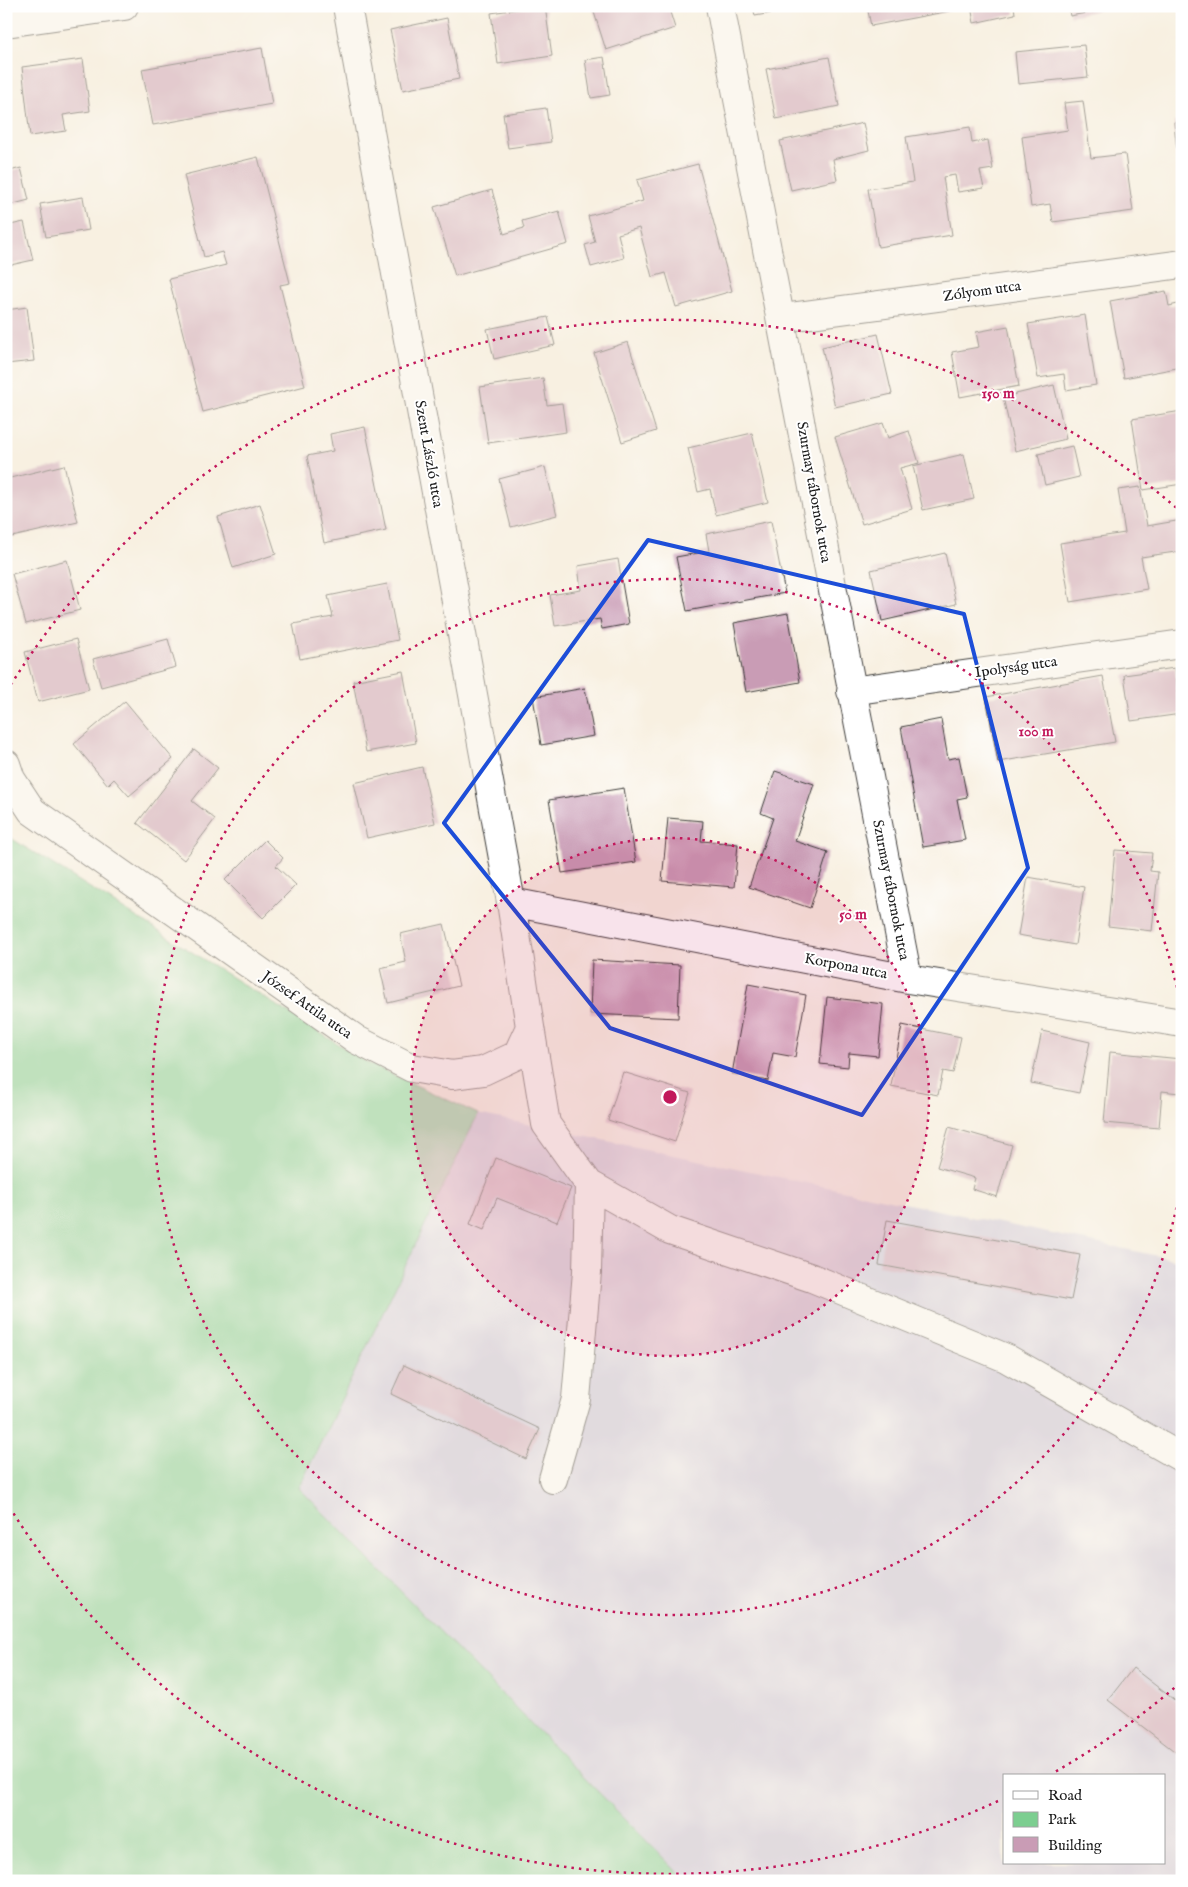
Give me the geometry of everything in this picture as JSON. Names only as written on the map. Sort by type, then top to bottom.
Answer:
[{"type":"street","points":[[6,23],[124,6]]},
{"type":"street","name":"Szent László utca","points":[[346,6],[511,902]]},
{"type":"street","name":"Szurmay tábornok utca","points":[[720,6],[782,318],[851,690],[908,978]]},
{"type":"street","name":"Zólyom utca","points":[[782,318],[1182,264]]},
{"type":"street","name":"Ipolyság utca","points":[[851,690],[1182,644]]},
{"type":"street","name":"József Attila utca","points":[[6,764],[11,779],[32,810],[356,1040],[412,1068],[452,1075],[483,1070],[517,1055],[530,1027]]},
{"type":"street","points":[[511,902],[546,1124],[590,1184],[670,1230],[812,1278],[1006,1358],[1182,1458]]},
{"type":"street","name":"Korpona utca","points":[[511,902],[908,978],[1182,1023]]},
{"type":"street","points":[[553,1478],[576,1399],[587,1272],[590,1184]]},
{"type":"highlighted area","points":[[648,540],[964,614],[1028,868],[862,1115],[610,1028],[444,823]]},
{"type":"shaded area","points":[[478,1114],[1182,1261],[1182,1881],[686,1881],[299,1488]]},
{"type":"green space","points":[[6,835],[368,1063],[478,1114],[299,1488],[686,1881],[6,1881]]},
{"type":"building","points":[[545,6],[552,56],[498,64],[491,13]]},
{"type":"building","points":[[592,6],[668,6],[675,28],[606,50]]},
{"type":"building","points":[[753,6],[806,6],[806,7],[755,16]]},
{"type":"building","points":[[867,6],[949,6],[950,11],[871,26]]},
{"type":"building","points":[[971,6],[1014,6],[1015,14],[974,23]]},
{"type":"building","points":[[1068,6],[1118,6],[1118,7],[1070,16]]},
{"type":"building","points":[[447,18],[459,79],[403,90],[390,30]]},
{"type":"building","points":[[1084,45],[1088,77],[1018,84],[1015,52]]},
{"type":"building","points":[[262,48],[272,104],[153,125],[142,69]]},
{"type":"building","points":[[604,57],[610,95],[591,98],[585,60]]},
{"type":"building","points":[[829,57],[839,106],[776,119],[766,69]]},
{"type":"building","points":[[83,59],[90,111],[63,115],[66,131],[30,136],[22,67]]},
{"type":"building","points":[[1083,101],[1091,158],[1125,154],[1133,211],[1053,222],[1050,204],[1031,207],[1022,137],[1068,130],[1064,103]]},
{"type":"building","points":[[546,108],[551,142],[508,148],[503,114]]},
{"type":"building","points":[[1182,121],[1182,180],[1180,180],[1174,122]]},
{"type":"building","points":[[863,123],[869,150],[833,159],[837,180],[791,190],[780,141]]},
{"type":"building","points":[[970,127],[972,143],[988,140],[993,169],[980,171],[984,188],[958,192],[955,175],[943,177],[952,235],[878,247],[868,189],[913,182],[906,137]]},
{"type":"building","points":[[258,157],[290,283],[280,285],[305,386],[203,412],[169,279],[226,265],[222,252],[204,257],[184,175]]},
{"type":"building","points":[[698,164],[732,291],[676,307],[666,273],[652,277],[639,228],[618,234],[624,258],[591,267],[585,245],[595,242],[588,216],[643,201],[637,180]]},
{"type":"building","points":[[21,168],[29,200],[6,206],[6,172]]},
{"type":"building","points":[[492,190],[504,234],[524,228],[522,221],[559,211],[568,244],[455,276],[434,207]]},
{"type":"building","points":[[83,197],[89,230],[46,237],[40,204]]},
{"type":"building","points":[[24,222],[33,260],[6,266],[6,226]]},
{"type":"building","points":[[1166,291],[1169,306],[1182,303],[1182,367],[1124,378],[1110,301]]},
{"type":"building","points":[[27,307],[34,361],[6,364],[6,310]]},
{"type":"building","points":[[1085,315],[1096,385],[1066,390],[1064,374],[1038,378],[1028,324]]},
{"type":"building","points":[[548,317],[555,345],[494,359],[487,329]]},
{"type":"building","points":[[1008,326],[1019,386],[960,397],[952,352],[979,347],[976,332]]},
{"type":"building","points":[[878,334],[892,394],[835,407],[822,347]]},
{"type":"building","points":[[628,342],[656,431],[622,442],[594,353]]},
{"type":"building","points":[[543,378],[547,405],[562,403],[566,432],[488,443],[480,387]]},
{"type":"building","points":[[1054,385],[1066,439],[1015,451],[1003,397]]},
{"type":"building","points":[[1182,411],[1182,484],[1143,490],[1132,419]]},
{"type":"building","points":[[883,423],[888,438],[909,431],[919,463],[900,468],[912,509],[862,524],[835,437]]},
{"type":"building","points":[[365,427],[386,530],[324,543],[307,456],[333,451],[330,434]]},
{"type":"building","points":[[752,433],[768,502],[716,515],[710,489],[698,492],[688,448]]},
{"type":"building","points":[[1072,446],[1079,477],[1045,485],[1038,454]]},
{"type":"building","points":[[964,454],[974,499],[923,510],[913,466]]},
{"type":"building","points":[[64,465],[78,522],[12,537],[6,513],[6,479]]},
{"type":"building","points":[[545,467],[557,515],[511,527],[499,479]]},
{"type":"building","points":[[1140,487],[1147,526],[1182,520],[1182,551],[1141,557],[1147,589],[1070,602],[1060,543],[1125,533],[1118,490]]},
{"type":"building","points":[[260,504],[276,554],[233,568],[218,517]]},
{"type":"building","points":[[771,521],[785,593],[687,611],[676,557],[709,551],[706,534]]},
{"type":"building","points":[[945,553],[956,604],[882,621],[871,570]]},
{"type":"building","points":[[618,559],[629,624],[602,629],[600,619],[555,626],[550,595],[581,590],[578,566]]},
{"type":"building","points":[[67,560],[80,610],[26,624],[12,574]]},
{"type":"building","points":[[387,584],[398,640],[300,659],[293,624],[333,617],[328,596]]},
{"type":"building","points":[[788,613],[800,682],[746,692],[734,623]]},
{"type":"building","points":[[76,639],[89,689],[38,702],[25,652]]},
{"type":"building","points":[[168,639],[176,667],[101,687],[93,659]]},
{"type":"building","points":[[1175,668],[1181,714],[1131,721],[1124,675]]},
{"type":"building","points":[[403,671],[416,743],[366,752],[353,681]]},
{"type":"building","points":[[1103,676],[1115,742],[998,762],[986,697]]},
{"type":"building","points":[[585,688],[594,736],[541,745],[533,697]]},
{"type":"building","points":[[125,701],[173,759],[129,796],[114,779],[108,785],[74,744]]},
{"type":"building","points":[[941,719],[948,759],[959,757],[967,797],[957,799],[965,840],[923,847],[901,727]]},
{"type":"building","points":[[194,749],[218,768],[192,801],[215,819],[184,860],[137,823]]},
{"type":"building","points":[[422,767],[435,823],[367,838],[354,783]]},
{"type":"building","points":[[775,771],[814,784],[795,841],[828,852],[810,908],[749,887],[773,818],[761,813]]},
{"type":"building","points":[[624,788],[636,862],[562,873],[549,800]]},
{"type":"building","points":[[668,818],[703,821],[701,841],[738,844],[734,887],[662,881]]},
{"type":"building","points":[[265,840],[283,858],[276,866],[296,885],[263,918],[225,880]]},
{"type":"building","points":[[1115,850],[1152,853],[1150,871],[1158,872],[1152,931],[1108,926]]},
{"type":"building","points":[[1028,877],[1084,887],[1075,945],[1018,935]]},
{"type":"building","points":[[444,924],[459,986],[388,1003],[380,968],[406,962],[400,934]]},
{"type":"building","points":[[592,960],[680,965],[678,1018],[590,1014]]},
{"type":"building","points":[[748,984],[806,995],[795,1057],[773,1053],[768,1081],[732,1074]]},
{"type":"building","points":[[827,997],[883,1004],[878,1056],[849,1053],[848,1067],[820,1064]]},
{"type":"building","points":[[902,1025],[961,1037],[953,1073],[943,1071],[938,1095],[891,1086]]},
{"type":"building","points":[[1042,1031],[1090,1042],[1079,1093],[1031,1083]]},
{"type":"building","points":[[1110,1052],[1181,1059],[1179,1093],[1162,1091],[1159,1128],[1104,1123]]},
{"type":"building","points":[[623,1072],[690,1093],[675,1142],[608,1120]]},
{"type":"building","points":[[949,1127],[1012,1145],[997,1197],[972,1189],[975,1178],[937,1167]]},
{"type":"building","points":[[496,1158],[571,1188],[557,1222],[497,1198],[484,1230],[470,1224]]},
{"type":"building","points":[[887,1220],[1080,1255],[1071,1300],[879,1265]]},
{"type":"building","points":[[404,1365],[540,1429],[526,1459],[391,1394]]},
{"type":"building","points":[[1133,1668],[1182,1706],[1182,1757],[1108,1700]]}]
